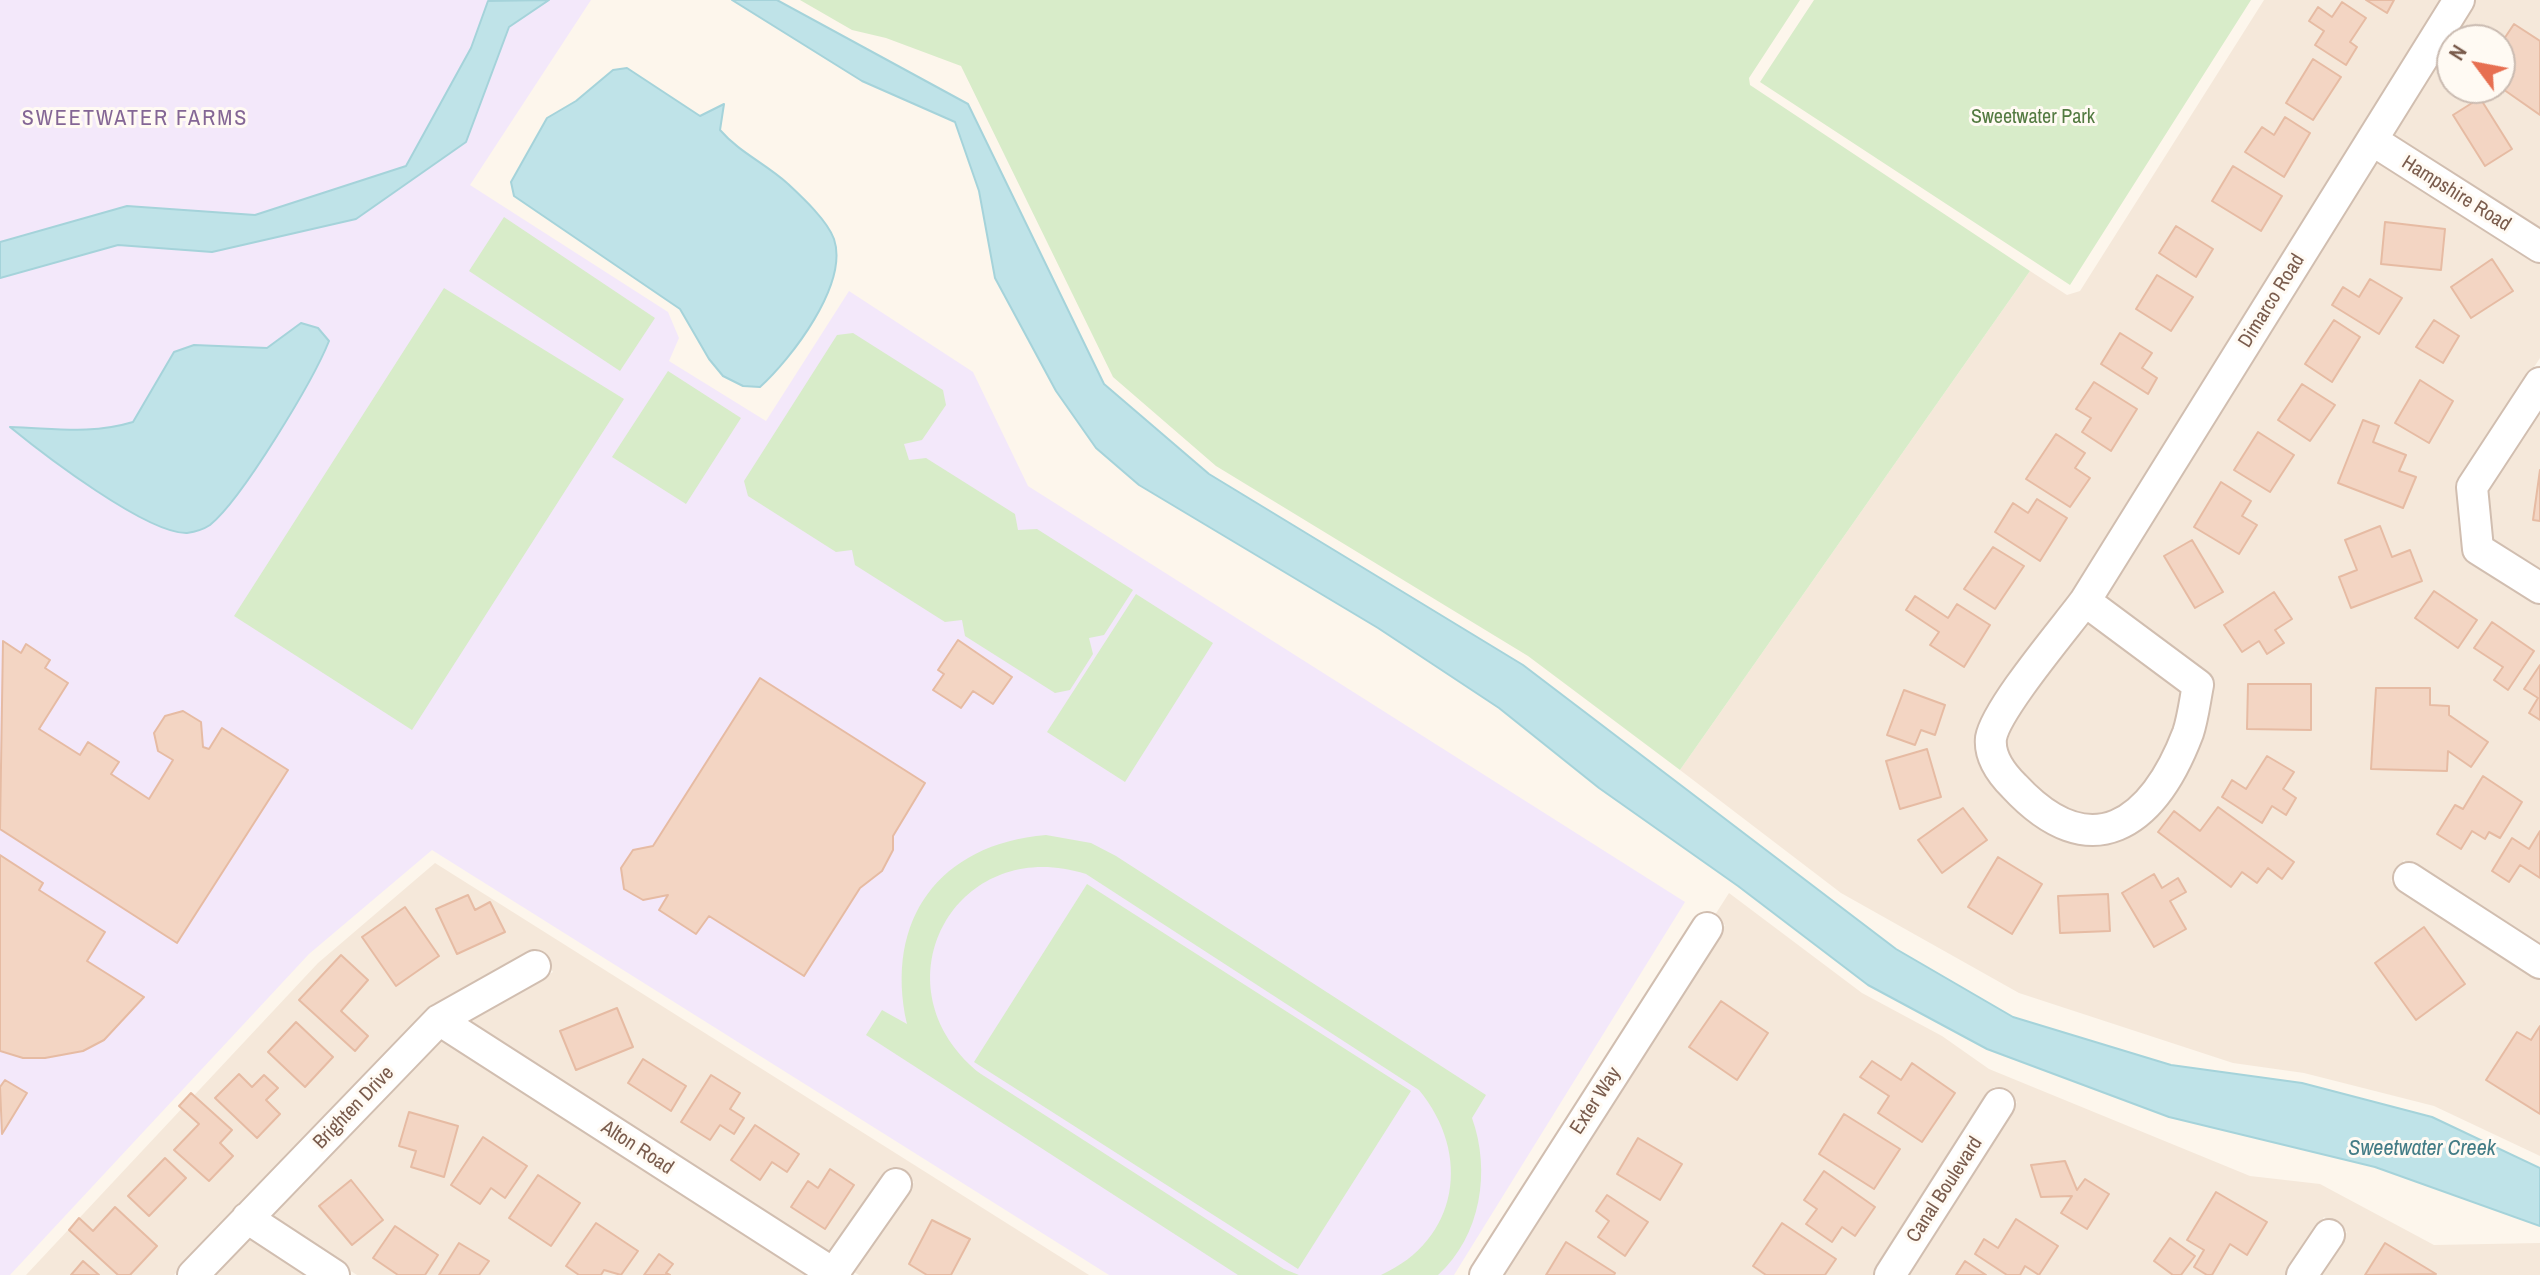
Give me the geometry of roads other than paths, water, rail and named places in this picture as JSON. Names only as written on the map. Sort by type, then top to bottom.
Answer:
[{"type":"street","name":"Dimarco Road","points":[[2085,601],[2198,685],[2188,732],[2150,803],[2110,829],[2087,833],[2036,810],[1996,767],[1991,737],[2007,707],[2085,601],[2459,0]]},
{"type":"street","name":"Hampshire Road","points":[[2372,140],[2540,247]]},
{"type":"street","points":[[2540,383],[2472,487],[2478,549],[2540,588]]},
{"type":"street","points":[[2409,878],[2532,958]]},
{"type":"street","name":"Exter Way","points":[[1485,1275],[1707,928]]},
{"type":"street","name":"Brighten Drive","points":[[193,1275],[439,1020],[535,966]]},
{"type":"street","name":"Alton Road","points":[[439,1020],[834,1274]]},
{"type":"street","name":"Canal Boulevard","points":[[1890,1275],[1999,1104]]},
{"type":"street","points":[[834,1274],[896,1184]]},
{"type":"street","points":[[247,1218],[334,1275]]},
{"type":"street","points":[[2302,1275],[2329,1235]]},
{"type":"water","points":[[549,0],[509,27],[466,142],[356,219],[212,252],[118,245],[0,278],[0,242],[127,206],[255,215],[406,166],[471,48],[488,1]]},
{"type":"water","name":"Sweetwater Creek","points":[[732,0],[777,0],[968,104],[1104,384],[1209,474],[1523,665],[1896,949],[2013,1017],[2171,1065],[2302,1083],[2432,1117],[2540,1168],[2540,1226],[2375,1167],[2169,1117],[1987,1049],[1868,985],[1738,886],[1599,788],[1499,708],[1378,628],[1139,485],[1096,448],[1056,391],[995,278],[979,191],[955,122],[862,81]]},
{"type":"water","points":[[627,68],[700,116],[724,104],[720,130],[800,195],[834,239],[836,257],[833,277],[825,298],[801,340],[760,387],[743,386],[723,376],[709,359],[680,309],[514,196],[511,182],[547,118],[576,101],[613,70]]},
{"type":"water","points":[[301,323],[318,328],[329,341],[321,359],[276,438],[240,491],[210,525],[199,530],[187,533],[169,530],[147,521],[70,473],[10,427],[87,430],[133,422],[174,352],[194,345],[267,348]]},
{"type":"district","name":"SWEETWATER FARMS","points":[[135,119]]},
{"type":"park label","name":"Sweetwater Park","points":[[2033,118]]}]
